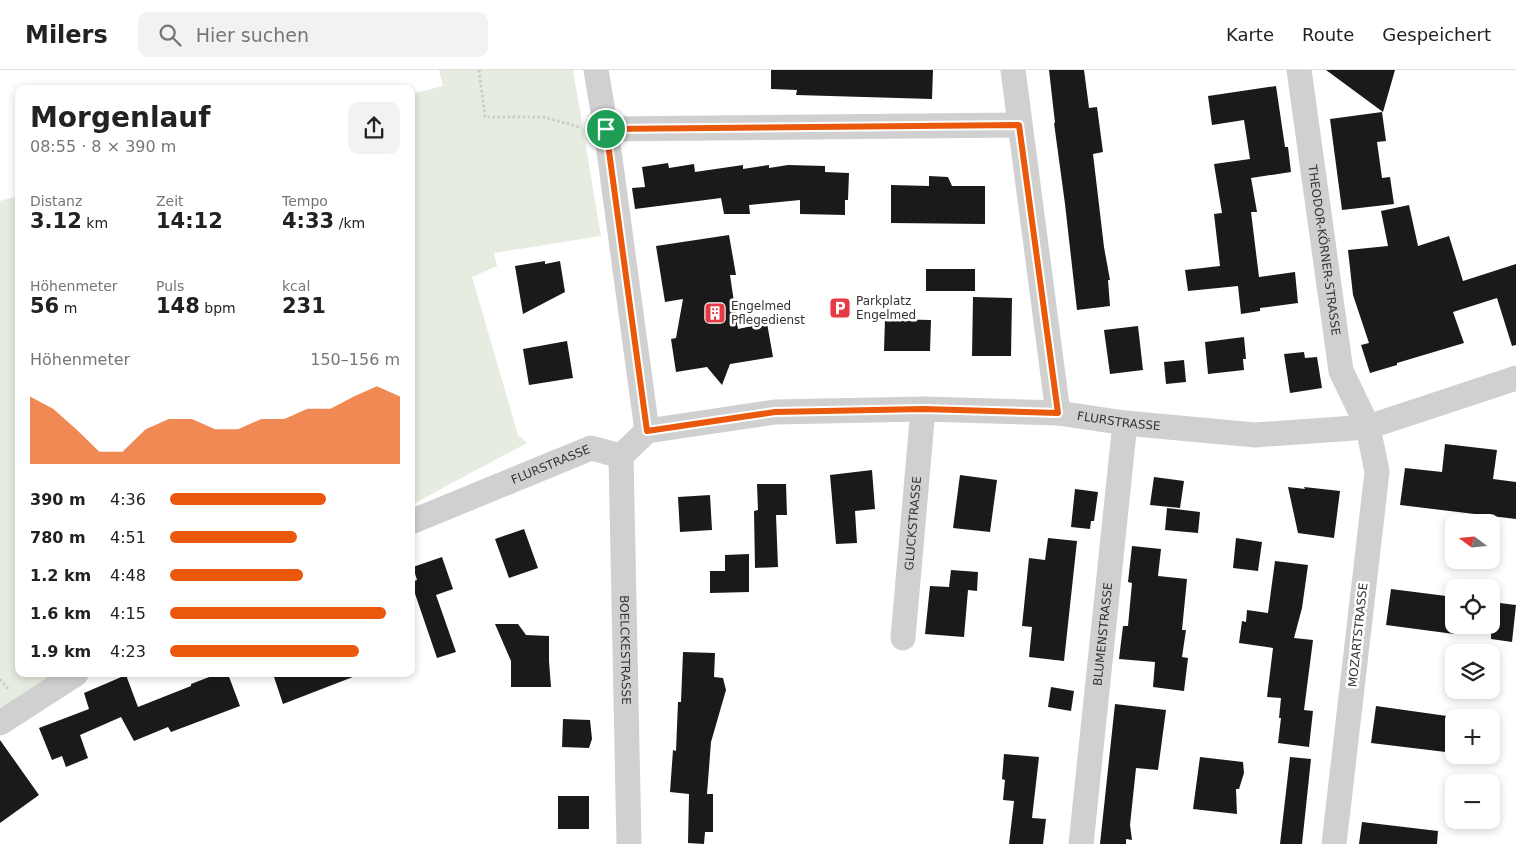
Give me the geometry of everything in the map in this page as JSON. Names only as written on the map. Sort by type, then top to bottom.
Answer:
[{"type":"street","points":[[596,70],[606,129],[647,431],[621,456]]},
{"type":"street","points":[[1013,70],[1058,413]]},
{"type":"street","name":"THEODOR-KÖRNER-STRASSE","points":[[1299,70],[1342,371],[1368,427]]},
{"type":"street","points":[[606,129],[1019,125]]},
{"type":"street","name":"FLURSTRASSE","points":[[647,431],[775,412],[923,409],[1058,413],[1125,424],[1255,435],[1368,427],[1516,378]]},
{"type":"street","name":"GLUCKSTRASSE","points":[[904,638],[923,409]]},
{"type":"street","name":"BLUMENSTRASSE","points":[[1081,844],[1125,424]]},
{"type":"street","name":"MOZARTSTRASSE","points":[[1334,844],[1377,472],[1368,427]]},
{"type":"street","name":"FLURSTRASSE","points":[[415,520],[590,448],[621,456]]},
{"type":"street","name":"BOELCKESTRASSE","points":[[621,456],[629,844]]},
{"type":"street","points":[[0,723],[71,677]]},
{"type":"path","points":[[479,70],[485,117],[543,116],[576,127],[606,129]]},
{"type":"shaded area","points":[[439,70],[573,70],[601,236],[494,253],[497,266],[472,277],[518,435],[527,443],[415,503],[415,93],[443,86]]},
{"type":"shaded area","points":[[15,197],[15,677],[53,677],[0,712],[0,201]]},
{"type":"building","points":[[771,70],[933,70],[932,99],[796,95],[797,90],[771,89]]},
{"type":"building","points":[[1049,70],[1084,70],[1089,108],[1097,107],[1103,152],[1093,154],[1104,247],[1110,280],[1108,280],[1110,306],[1077,310]]},
{"type":"building","points":[[1326,70],[1395,70],[1383,112]]},
{"type":"building","points":[[1276,86],[1285,147],[1288,147],[1291,172],[1251,178],[1257,212],[1251,212],[1259,277],[1295,272],[1298,303],[1260,308],[1260,311],[1241,314],[1238,286],[1188,291],[1185,270],[1220,266],[1214,214],[1222,213],[1214,164],[1250,159],[1244,120],[1212,125],[1208,96]]},
{"type":"building","points":[[1382,112],[1386,141],[1377,142],[1382,178],[1390,177],[1394,204],[1342,210],[1330,119]]},
{"type":"building","points":[[668,163],[669,168],[694,164],[695,172],[743,165],[743,169],[769,165],[769,168],[788,165],[825,166],[825,172],[849,173],[848,200],[845,200],[845,215],[800,214],[800,200],[749,205],[750,214],[724,214],[721,198],[635,209],[632,188],[645,187],[642,167]]},
{"type":"building","points":[[929,176],[948,177],[952,186],[985,186],[985,224],[891,223],[891,185],[929,186]]},
{"type":"building","points":[[1409,205],[1418,246],[1449,236],[1463,281],[1516,264],[1516,345],[1512,346],[1497,298],[1453,312],[1464,343],[1370,373],[1361,345],[1369,343],[1353,295],[1348,250],[1388,246],[1381,211]]},
{"type":"building","name":"Engelmed Pflegedienst","points":[[729,235],[736,275],[730,275],[738,329],[767,323],[773,357],[730,364],[722,385],[707,367],[676,372],[671,339],[676,338],[683,299],[665,302],[656,246]]},
{"type":"building","points":[[545,261],[545,264],[560,261],[565,292],[523,314],[515,266]]},
{"type":"building","points":[[926,269],[975,269],[975,291],[926,291]]},
{"type":"building","points":[[973,297],[1012,298],[1011,356],[972,356]]},
{"type":"building","points":[[885,319],[931,320],[930,351],[884,351]]},
{"type":"building","points":[[1138,326],[1143,370],[1110,374],[1104,330]]},
{"type":"building","points":[[1244,337],[1246,359],[1243,359],[1244,370],[1208,374],[1205,342]]},
{"type":"building","points":[[567,341],[573,378],[529,385],[523,349]]},
{"type":"building","points":[[1304,352],[1305,358],[1317,357],[1322,388],[1290,393],[1284,354]]},
{"type":"building","points":[[1184,360],[1186,382],[1166,384],[1164,362]]},
{"type":"building","points":[[1445,444],[1497,450],[1493,479],[1516,482],[1516,519],[1500,517],[1500,514],[1475,514],[1400,505],[1405,468],[1442,472]]},
{"type":"building","points":[[872,470],[875,509],[855,511],[857,543],[836,544],[830,475]]},
{"type":"building","points":[[960,475],[997,480],[990,532],[953,528]]},
{"type":"building","points":[[1154,477],[1184,481],[1180,508],[1150,505]]},
{"type":"building","points":[[757,484],[786,484],[787,515],[776,515],[778,567],[755,568],[754,511],[758,510]]},
{"type":"building","points":[[1288,487],[1340,491],[1334,538],[1298,533]]},
{"type":"building","points":[[1075,489],[1098,492],[1094,521],[1091,521],[1090,529],[1071,527]]},
{"type":"building","points":[[710,495],[712,530],[680,532],[678,497]]},
{"type":"building","points":[[1167,508],[1200,512],[1198,533],[1165,530]]},
{"type":"building","points":[[524,529],[538,568],[509,578],[495,539]]},
{"type":"building","points":[[1048,538],[1077,541],[1064,661],[1029,657],[1032,627],[1022,626],[1029,558],[1045,560]]},
{"type":"building","points":[[1236,538],[1262,542],[1258,571],[1233,568]]},
{"type":"building","points":[[1132,546],[1161,549],[1158,576],[1187,579],[1182,630],[1186,630],[1182,657],[1188,658],[1184,691],[1153,687],[1155,662],[1119,659],[1123,626],[1128,626],[1132,583],[1128,582]]},
{"type":"building","points":[[749,554],[749,592],[710,593],[710,571],[725,571],[725,555]]},
{"type":"building","points":[[442,557],[453,589],[436,595],[456,652],[437,658],[415,594],[415,581],[417,580],[415,566]]},
{"type":"building","points":[[1275,561],[1308,565],[1302,608],[1294,638],[1313,640],[1304,710],[1313,711],[1309,747],[1278,743],[1281,698],[1267,697],[1273,648],[1239,643],[1242,621],[1246,622],[1247,610],[1268,613]]},
{"type":"building","points":[[951,570],[978,572],[977,591],[968,590],[964,637],[925,634],[930,586],[949,587]]},
{"type":"building","points":[[1391,589],[1445,596],[1445,633],[1386,625]]},
{"type":"building","points":[[1500,603],[1516,605],[1512,642],[1491,639],[1491,634],[1500,634]]},
{"type":"building","points":[[495,624],[518,624],[526,635],[549,636],[551,687],[511,687],[511,661]]},
{"type":"building","points":[[683,652],[715,653],[714,677],[723,678],[726,690],[711,742],[707,794],[713,794],[713,832],[705,832],[704,844],[688,843],[689,794],[670,792],[673,750],[676,751],[678,702],[681,702]]},
{"type":"building","points":[[121,677],[127,677],[138,707],[191,686],[191,684],[209,677],[229,677],[240,706],[171,732],[168,727],[134,741],[121,717],[80,735],[88,758],[66,767],[62,756],[52,760],[39,728],[89,709],[84,693]]},
{"type":"building","points":[[274,677],[353,677],[283,704]]},
{"type":"building","points":[[1051,687],[1074,691],[1071,711],[1048,707]]},
{"type":"building","points":[[1115,704],[1166,710],[1158,770],[1136,768],[1130,825],[1132,840],[1126,839],[1126,844],[1100,844]]},
{"type":"building","points":[[1376,706],[1445,716],[1445,752],[1371,743]]},
{"type":"building","points":[[563,719],[590,720],[592,739],[589,748],[562,747]]},
{"type":"building","points":[[0,740],[39,795],[0,823]]},
{"type":"building","points":[[1004,754],[1039,757],[1032,818],[1046,819],[1043,844],[1009,844],[1014,801],[1003,800],[1005,780],[1002,779]]},
{"type":"building","points":[[1200,757],[1243,762],[1244,773],[1239,789],[1236,789],[1237,814],[1193,809]]},
{"type":"building","points":[[1290,757],[1311,759],[1302,844],[1280,844]]},
{"type":"building","points":[[558,796],[589,796],[589,829],[558,829]]},
{"type":"building","points":[[1362,822],[1438,831],[1437,844],[1359,844]]},
{"type":"place","name":"Parkplatz Engelmed","points":[[840,308]]},
{"type":"place","name":"Engelmed Pflegedienst","points":[[715,313]]},
{"type":"route","points":[[1019,125],[1058,413],[923,409],[775,412],[647,431],[606,129],[1019,125]]}]
